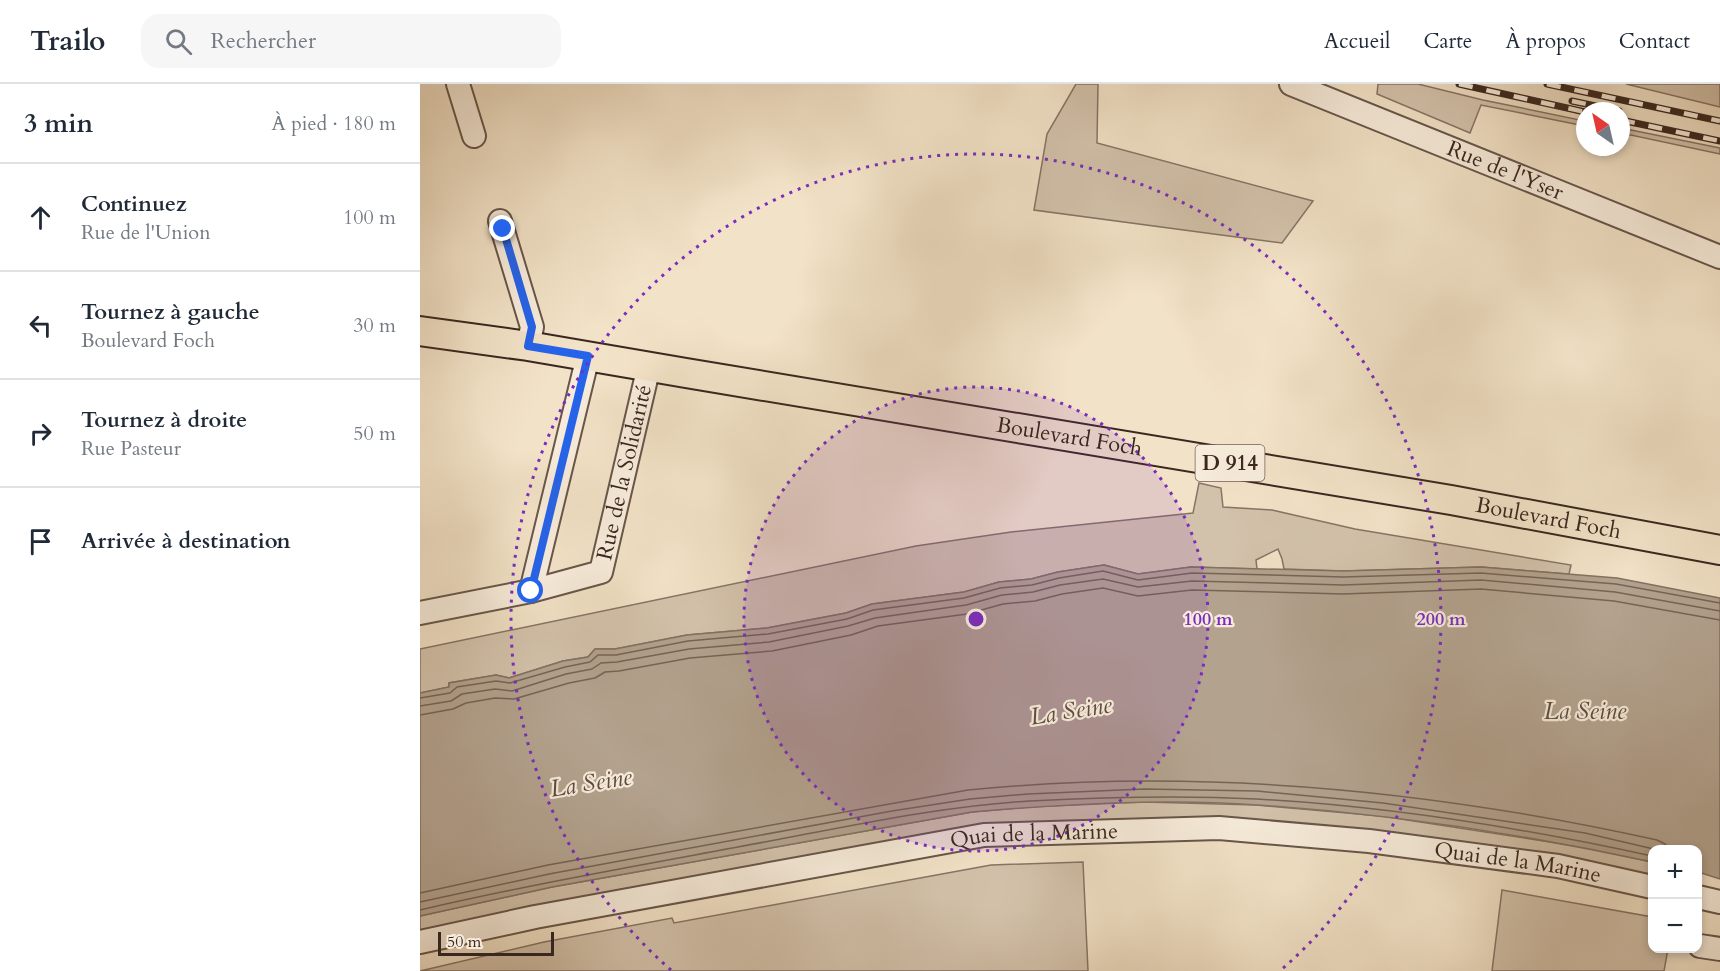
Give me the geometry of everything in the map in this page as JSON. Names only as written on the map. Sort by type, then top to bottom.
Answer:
[{"type":"main road","name":"Boulevard Foch","points":[[420,331],[528,346],[1451,500],[1720,550]]},
{"type":"street","points":[[458,84],[474,136]]},
{"type":"street","name":"Rue de l'Yser","points":[[1291,84],[1720,257]]},
{"type":"street","points":[[500,220],[532,327],[528,346]]},
{"type":"street","points":[[531,591],[588,356]]},
{"type":"street","name":"Rue de la Solidarité","points":[[420,613],[531,591],[601,572],[649,366]]},
{"type":"street","name":"Quai de la Marine","points":[[420,942],[535,917],[868,855],[984,835],[1041,832],[1219,828],[1369,841],[1558,866],[1648,886]]},
{"type":"street","points":[[1702,898],[1720,902]]},
{"type":"shaded area","points":[[1076,84],[1098,84],[1097,143],[1313,201],[1282,243],[1034,210],[1047,134]]},
{"type":"shaded area","points":[[1378,84],[1418,84],[1576,119],[1576,124],[1481,105],[1470,133],[1377,94]]},
{"type":"shaded area","points":[[1626,84],[1720,84],[1720,107]]},
{"type":"shaded area","points":[[1630,130],[1720,148],[1720,154],[1630,135]]},
{"type":"shaded area","points":[[1199,483],[1221,488],[1223,507],[1272,510],[1355,529],[1571,565],[1569,574],[1481,567],[1343,571],[1284,569],[1278,549],[1256,560],[1257,569],[1191,567],[1138,574],[1104,565],[1031,579],[999,582],[964,592],[872,604],[846,613],[767,628],[687,635],[615,649],[595,649],[588,657],[563,661],[509,678],[496,675],[449,683],[449,687],[420,693],[420,649],[916,546],[1011,532],[1193,513]]},
{"type":"shaded area","points":[[1144,802],[1256,805],[1381,816],[1583,847],[1648,861],[1648,880],[1097,825],[420,935],[420,916],[552,887],[972,812]]},
{"type":"shaded area","points":[[1083,862],[1088,971],[420,971],[544,942],[672,918],[674,923],[991,865]]},
{"type":"shaded area","points":[[1502,890],[1648,916],[1648,953],[1667,953],[1664,971],[1492,971]]},
{"type":"water","name":"La Seine","points":[[1104,565],[1138,574],[1191,567],[1343,571],[1481,567],[1617,578],[1720,598],[1720,879],[1702,873],[1702,845],[1648,845],[1648,861],[1456,826],[1357,814],[1222,803],[1115,803],[972,812],[552,887],[420,916],[420,693],[449,687],[449,683],[496,675],[509,678],[563,661],[588,657],[595,649],[615,649],[687,635],[767,628],[846,613],[872,604],[964,592],[999,582],[1031,579]]},
{"type":"railway","points":[[1459,84],[1576,110]]},
{"type":"railway","points":[[1547,84],[1720,121]]},
{"type":"railway","points":[[1572,101],[1577,102]]},
{"type":"railway","points":[[1630,122],[1720,141]]},
{"type":"route","points":[[503,229],[532,327],[528,346],[588,356],[531,591]]}]
